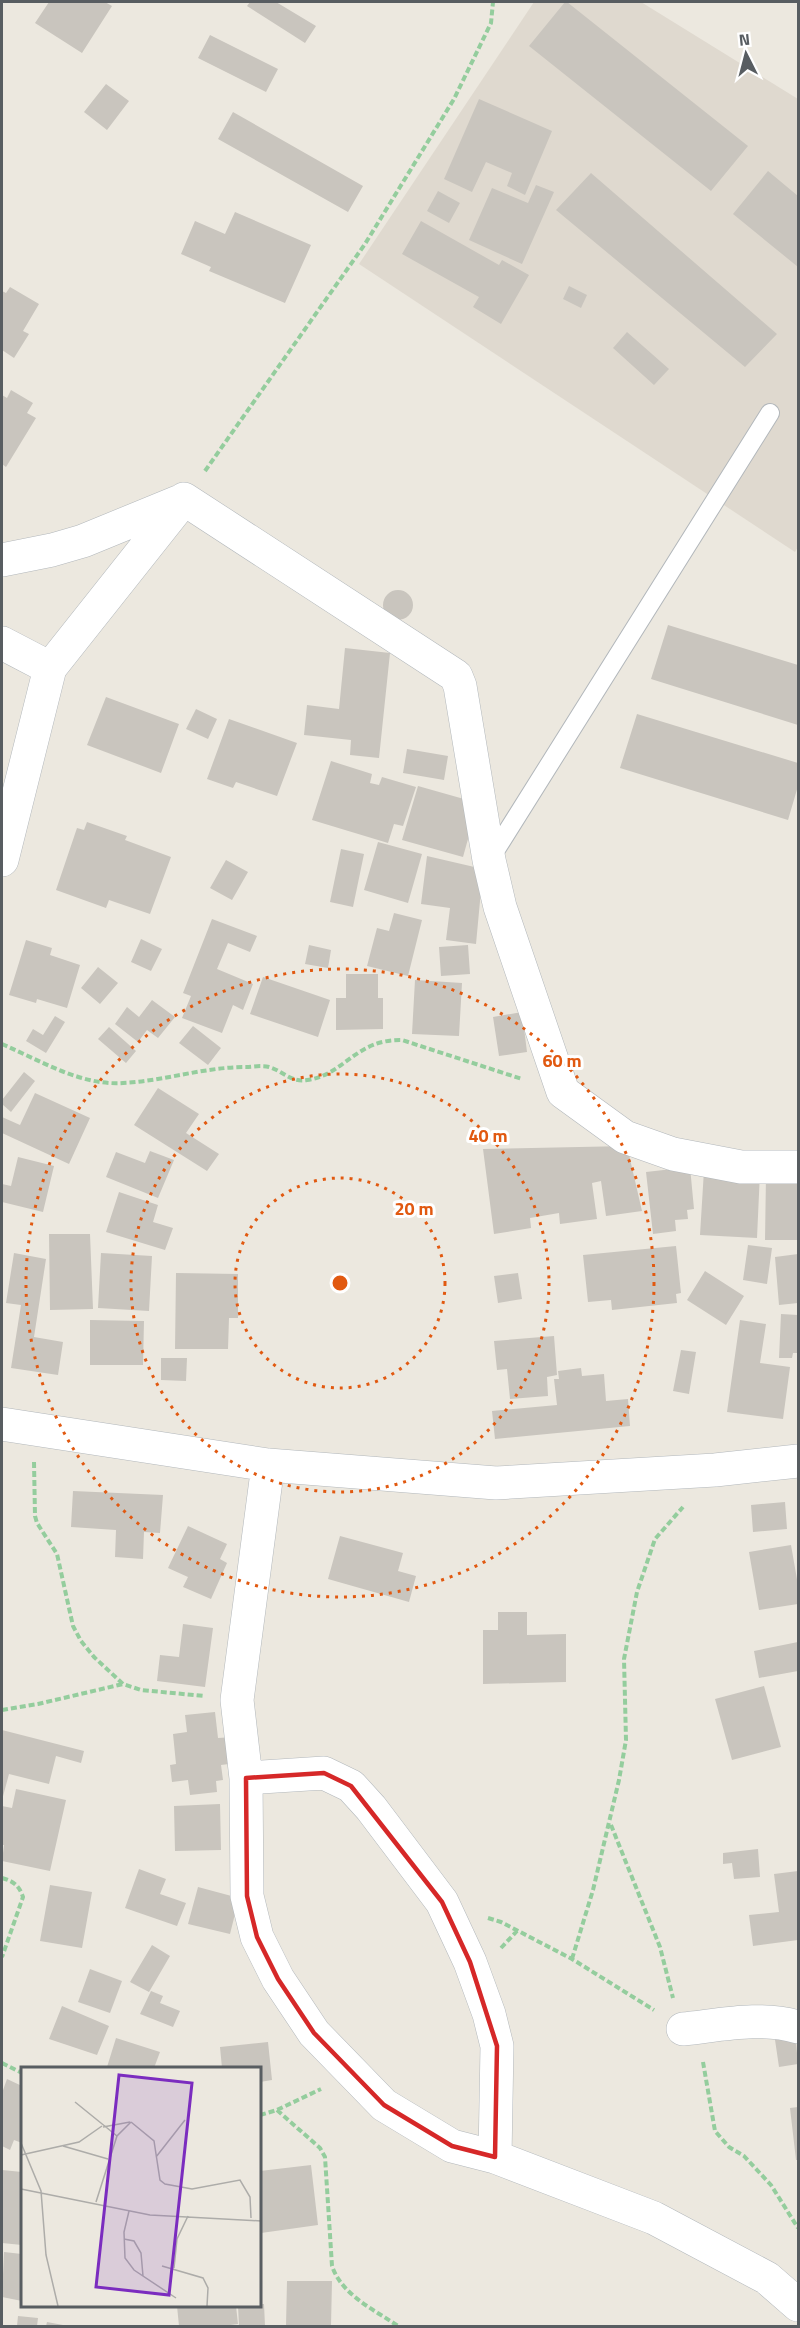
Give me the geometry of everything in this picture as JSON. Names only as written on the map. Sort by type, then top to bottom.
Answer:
[{"type":"street","points":[[2,560],[83,541],[184,500]]},
{"type":"street","points":[[2,860],[50,668],[184,500]]},
{"type":"street","points":[[184,500],[456,676],[460,686],[489,860],[500,907],[563,1092],[625,1137],[673,1154],[741,1167],[798,1167]]},
{"type":"street","points":[[2,643],[50,668]]},
{"type":"street","points":[[2,1424],[268,1465],[496,1483],[715,1470],[798,1461]]},
{"type":"street","points":[[268,1465],[237,1700],[246,1778],[247,1896],[257,1937],[278,1979],[314,2033],[384,2105],[452,2146],[495,2157],[654,2218],[767,2278],[798,2305]]},
{"type":"street","points":[[246,1778],[324,1773],[351,1786],[371,1808],[442,1902],[470,1962],[489,2014],[497,2046],[495,2157]]},
{"type":"street","points":[[681,2027],[745,2022],[785,2023],[798,2026]]},
{"type":"lane","points":[[489,860],[770,414]]},
{"type":"path","points":[[184,500],[365,244],[454,99],[491,23],[493,2]]},
{"type":"path","points":[[2,1044],[88,1080],[121,1084],[233,1067],[268,1067],[292,1080],[307,1080],[325,1074],[366,1046],[376,1042],[402,1040],[563,1092]]},
{"type":"path","points":[[33,1428],[35,1516],[57,1554],[74,1626],[81,1641],[123,1684],[141,1690],[237,1700]]},
{"type":"path","points":[[572,1959],[611,1823],[626,1740],[624,1659],[637,1592],[655,1539],[715,1470]]},
{"type":"path","points":[[2,1710],[123,1684]]},
{"type":"path","points":[[611,1823],[660,1947],[681,2027],[702,2058],[707,2072],[711,2116],[715,2131],[729,2147],[744,2156],[771,2185],[798,2228]]},
{"type":"path","points":[[2,1878],[12,1881],[20,1888],[23,1897],[2,1957]]},
{"type":"path","points":[[442,1902],[501,1922],[572,1959],[681,2027]]},
{"type":"path","points":[[2,2063],[21,2072]]},
{"type":"path","points":[[261,2115],[278,2110],[353,2072]]},
{"type":"path","points":[[278,2110],[320,2148],[325,2157],[332,2266],[336,2278],[344,2289],[398,2326]]},
{"type":"highlighted area","points":[[324,1773],[351,1786],[442,1902],[470,1962],[497,2046],[495,2157],[452,2146],[384,2105],[314,2033],[278,1979],[257,1937],[247,1896],[246,1778]]},
{"type":"shaded area","points":[[534,2],[641,2],[798,99],[798,547],[795,552],[359,264]]},
{"type":"building","points":[[49,2],[105,2],[112,6],[82,53],[35,23]]},
{"type":"building","points":[[250,2],[276,2],[316,26],[305,43],[247,6]]},
{"type":"building","points":[[565,2],[748,146],[711,191],[529,46]]},
{"type":"building","points":[[210,35],[278,69],[266,92],[198,58]]},
{"type":"building","points":[[106,84],[129,101],[107,130],[84,112]]},
{"type":"building","points":[[479,99],[552,131],[525,195],[507,186],[512,173],[486,162],[472,192],[444,179]]},
{"type":"building","points":[[233,112],[363,186],[348,212],[218,139]]},
{"type":"building","points":[[768,171],[798,196],[798,267],[733,214]]},
{"type":"building","points":[[591,173],[777,334],[745,367],[556,210]]},
{"type":"building","points":[[536,185],[554,192],[522,264],[469,240],[492,188],[528,203]]},
{"type":"building","points":[[438,191],[460,203],[449,223],[427,211]]},
{"type":"building","points":[[235,212],[311,245],[285,303],[209,271],[211,267],[181,254],[195,221],[225,234]]},
{"type":"building","points":[[421,221],[499,265],[502,260],[529,275],[501,324],[473,307],[479,297],[402,254]]},
{"type":"building","points":[[569,286],[587,295],[581,308],[563,299]]},
{"type":"building","points":[[10,287],[39,304],[23,331],[29,334],[14,358],[2,350],[2,291],[6,293]]},
{"type":"building","points":[[627,332],[669,369],[654,385],[613,348]]},
{"type":"building","points":[[11,390],[33,403],[27,413],[36,418],[6,467],[2,464],[2,395],[7,398]]},
{"type":"building","points":[[398,590],[404,591],[412,599],[412,611],[404,619],[398,620],[392,619],[384,611],[383,605],[384,599],[392,591]]},
{"type":"building","points":[[668,625],[798,665],[798,725],[651,679]]},
{"type":"building","points":[[345,648],[390,653],[379,758],[350,755],[351,740],[304,735],[307,705],[339,709]]},
{"type":"building","points":[[106,697],[179,724],[161,773],[87,745]]},
{"type":"building","points":[[196,709],[217,719],[208,739],[186,729]]},
{"type":"building","points":[[637,714],[798,763],[798,786],[788,820],[620,768]]},
{"type":"building","points":[[229,719],[297,743],[277,796],[236,782],[233,788],[207,779]]},
{"type":"building","points":[[407,749],[448,756],[444,780],[403,773]]},
{"type":"building","points":[[331,761],[372,774],[370,783],[379,785],[382,777],[416,787],[403,826],[394,824],[388,843],[312,820]]},
{"type":"building","points":[[418,786],[478,803],[463,857],[402,840]]},
{"type":"building","points":[[87,822],[127,836],[125,840],[171,857],[150,914],[109,900],[106,908],[56,890],[77,828],[84,830]]},
{"type":"building","points":[[378,842],[422,854],[408,903],[364,890]]},
{"type":"building","points":[[341,849],[364,854],[353,907],[330,902]]},
{"type":"building","points":[[427,856],[483,869],[476,944],[446,940],[450,908],[421,904]]},
{"type":"building","points":[[226,860],[248,872],[232,900],[210,888]]},
{"type":"building","points":[[394,913],[422,920],[408,976],[367,966],[377,928],[389,931]]},
{"type":"building","points":[[212,919],[257,936],[250,952],[228,943],[217,969],[253,984],[243,1010],[233,1005],[222,1033],[182,1018],[191,996],[183,993]]},
{"type":"building","points":[[141,939],[162,949],[151,971],[131,962]]},
{"type":"building","points":[[26,940],[52,948],[50,955],[80,965],[67,1008],[37,999],[36,1003],[9,995]]},
{"type":"building","points":[[309,945],[331,950],[328,968],[305,964]]},
{"type":"building","points":[[468,945],[470,974],[441,976],[439,947]]},
{"type":"building","points":[[98,967],[118,983],[100,1004],[81,988]]},
{"type":"building","points":[[346,974],[378,974],[378,998],[383,998],[383,1029],[336,1030],[336,998],[346,998]]},
{"type":"building","points":[[263,977],[330,1000],[318,1037],[250,1014]]},
{"type":"building","points":[[415,980],[462,983],[459,1036],[412,1034]]},
{"type":"building","points":[[152,1000],[175,1017],[158,1038],[147,1030],[138,1042],[115,1024],[127,1007],[139,1017]]},
{"type":"building","points":[[522,1012],[527,1052],[499,1056],[493,1017]]},
{"type":"building","points":[[55,1016],[65,1022],[46,1053],[26,1041],[33,1029],[43,1035]]},
{"type":"building","points":[[193,1026],[221,1048],[208,1065],[179,1043]]},
{"type":"building","points":[[109,1027],[136,1051],[126,1063],[98,1039]]},
{"type":"building","points":[[24,1072],[35,1081],[11,1112],[2,1104],[2,1100]]},
{"type":"building","points":[[158,1088],[199,1114],[186,1133],[219,1154],[207,1171],[134,1125]]},
{"type":"building","points":[[35,1093],[90,1118],[69,1164],[2,1133],[2,1117],[20,1125]]},
{"type":"building","points":[[627,1146],[642,1211],[606,1216],[601,1181],[592,1183],[597,1219],[560,1224],[559,1213],[530,1218],[531,1228],[494,1234],[483,1149]]},
{"type":"building","points":[[150,1151],[174,1160],[158,1198],[106,1177],[116,1152],[145,1163]]},
{"type":"building","points":[[18,1157],[54,1166],[43,1212],[2,1202],[2,1184],[11,1186]]},
{"type":"building","points":[[690,1167],[694,1209],[687,1210],[688,1219],[675,1220],[676,1231],[653,1234],[646,1172]]},
{"type":"building","points":[[704,1170],[760,1172],[757,1238],[700,1235]]},
{"type":"building","points":[[766,1175],[798,1176],[798,1240],[765,1240]]},
{"type":"building","points":[[119,1192],[158,1205],[153,1222],[173,1228],[165,1250],[106,1232]]},
{"type":"building","points":[[49,1234],[90,1234],[93,1309],[50,1310]]},
{"type":"building","points":[[748,1245],[772,1248],[767,1284],[743,1280]]},
{"type":"building","points":[[676,1246],[681,1293],[676,1294],[677,1303],[612,1310],[611,1300],[588,1302],[583,1255]]},
{"type":"building","points":[[14,1253],[46,1259],[34,1337],[63,1342],[58,1375],[11,1368],[21,1305],[6,1303]]},
{"type":"building","points":[[101,1253],[152,1256],[149,1311],[98,1308]]},
{"type":"building","points":[[798,1254],[798,1303],[779,1305],[775,1257]]},
{"type":"building","points":[[705,1271],[744,1296],[726,1325],[687,1300]]},
{"type":"building","points":[[176,1273],[238,1274],[238,1318],[229,1318],[228,1349],[175,1349]]},
{"type":"building","points":[[518,1273],[522,1299],[498,1303],[494,1276]]},
{"type":"building","points":[[781,1314],[798,1315],[798,1353],[793,1353],[792,1358],[779,1358]]},
{"type":"building","points":[[90,1320],[144,1321],[143,1365],[90,1365]]},
{"type":"building","points":[[740,1320],[766,1324],[760,1363],[790,1367],[783,1419],[727,1412]]},
{"type":"building","points":[[554,1336],[557,1375],[547,1377],[548,1396],[510,1399],[507,1369],[497,1370],[494,1341]]},
{"type":"building","points":[[681,1350],[696,1352],[689,1394],[673,1391]]},
{"type":"building","points":[[161,1358],[187,1358],[186,1381],[161,1380]]},
{"type":"building","points":[[581,1368],[582,1376],[604,1374],[606,1401],[628,1399],[630,1426],[495,1439],[492,1411],[557,1405],[554,1379],[559,1379],[558,1371]]},
{"type":"building","points":[[73,1491],[163,1495],[160,1533],[144,1532],[143,1559],[115,1557],[116,1530],[71,1527]]},
{"type":"building","points":[[785,1502],[787,1529],[753,1532],[751,1505]]},
{"type":"building","points":[[188,1526],[227,1544],[220,1559],[227,1563],[211,1599],[183,1587],[188,1577],[168,1568]]},
{"type":"building","points":[[340,1536],[403,1553],[398,1571],[416,1576],[409,1602],[328,1579]]},
{"type":"building","points":[[791,1545],[798,1585],[798,1604],[759,1610],[749,1552]]},
{"type":"building","points":[[498,1612],[527,1612],[527,1635],[566,1634],[566,1682],[483,1684],[483,1630],[498,1630]]},
{"type":"building","points":[[183,1624],[213,1628],[205,1687],[157,1681],[160,1655],[179,1657]]},
{"type":"building","points":[[798,1642],[798,1671],[759,1678],[754,1651]]},
{"type":"building","points":[[764,1686],[781,1747],[732,1760],[715,1699]]},
{"type":"building","points":[[215,1712],[218,1738],[234,1737],[237,1763],[221,1765],[223,1780],[216,1781],[217,1792],[190,1795],[188,1780],[172,1782],[170,1765],[176,1764],[173,1734],[187,1732],[185,1715]]},
{"type":"building","points":[[2,1730],[84,1751],[81,1763],[56,1756],[49,1784],[9,1774],[2,1800]]},
{"type":"building","points":[[16,1789],[66,1800],[50,1871],[2,1861],[4,1845],[2,1845],[2,1806],[12,1808]]},
{"type":"building","points":[[220,1804],[221,1850],[175,1851],[174,1806]]},
{"type":"building","points":[[758,1849],[760,1877],[734,1879],[732,1863],[723,1864],[723,1853]]},
{"type":"building","points":[[139,1869],[166,1879],[160,1894],[186,1903],[177,1926],[125,1908]]},
{"type":"building","points":[[798,1871],[798,1940],[753,1946],[749,1915],[779,1912],[774,1874]]},
{"type":"building","points":[[50,1885],[92,1892],[82,1948],[40,1941]]},
{"type":"building","points":[[198,1887],[239,1898],[230,1934],[188,1924]]},
{"type":"building","points":[[152,1945],[170,1956],[149,1992],[130,1982]]},
{"type":"building","points":[[90,1969],[122,1981],[110,2013],[78,2002]]},
{"type":"building","points":[[151,1991],[163,1996],[160,2003],[180,2011],[173,2027],[140,2014]]},
{"type":"building","points":[[62,2006],[109,2026],[97,2055],[49,2039]]},
{"type":"building","points":[[795,2030],[798,2064],[779,2067],[774,2033]]},
{"type":"building","points":[[116,2038],[160,2052],[154,2067],[107,2067]]},
{"type":"building","points":[[268,2042],[272,2080],[261,2082],[261,2067],[222,2067],[220,2047]]},
{"type":"building","points":[[7,2079],[21,2086],[21,2143],[14,2140],[10,2150],[2,2146],[2,2093]]},
{"type":"building","points":[[798,2107],[798,2160],[796,2160],[790,2108]]},
{"type":"building","points":[[311,2165],[318,2225],[261,2233],[261,2171]]},
{"type":"building","points":[[2,2170],[21,2172],[21,2245],[2,2243]]},
{"type":"building","points":[[4,2252],[21,2254],[21,2301],[2,2297]]},
{"type":"building","points":[[287,2281],[332,2281],[331,2326],[286,2326]]},
{"type":"building","points":[[261,2304],[264,2304],[265,2326],[239,2326],[238,2307],[261,2307]]},
{"type":"building","points":[[177,2307],[236,2307],[238,2324],[179,2326]]},
{"type":"building","points":[[18,2316],[38,2318],[37,2326],[17,2326]]},
{"type":"building","points":[[47,2322],[63,2325],[63,2326],[46,2326]]}]
